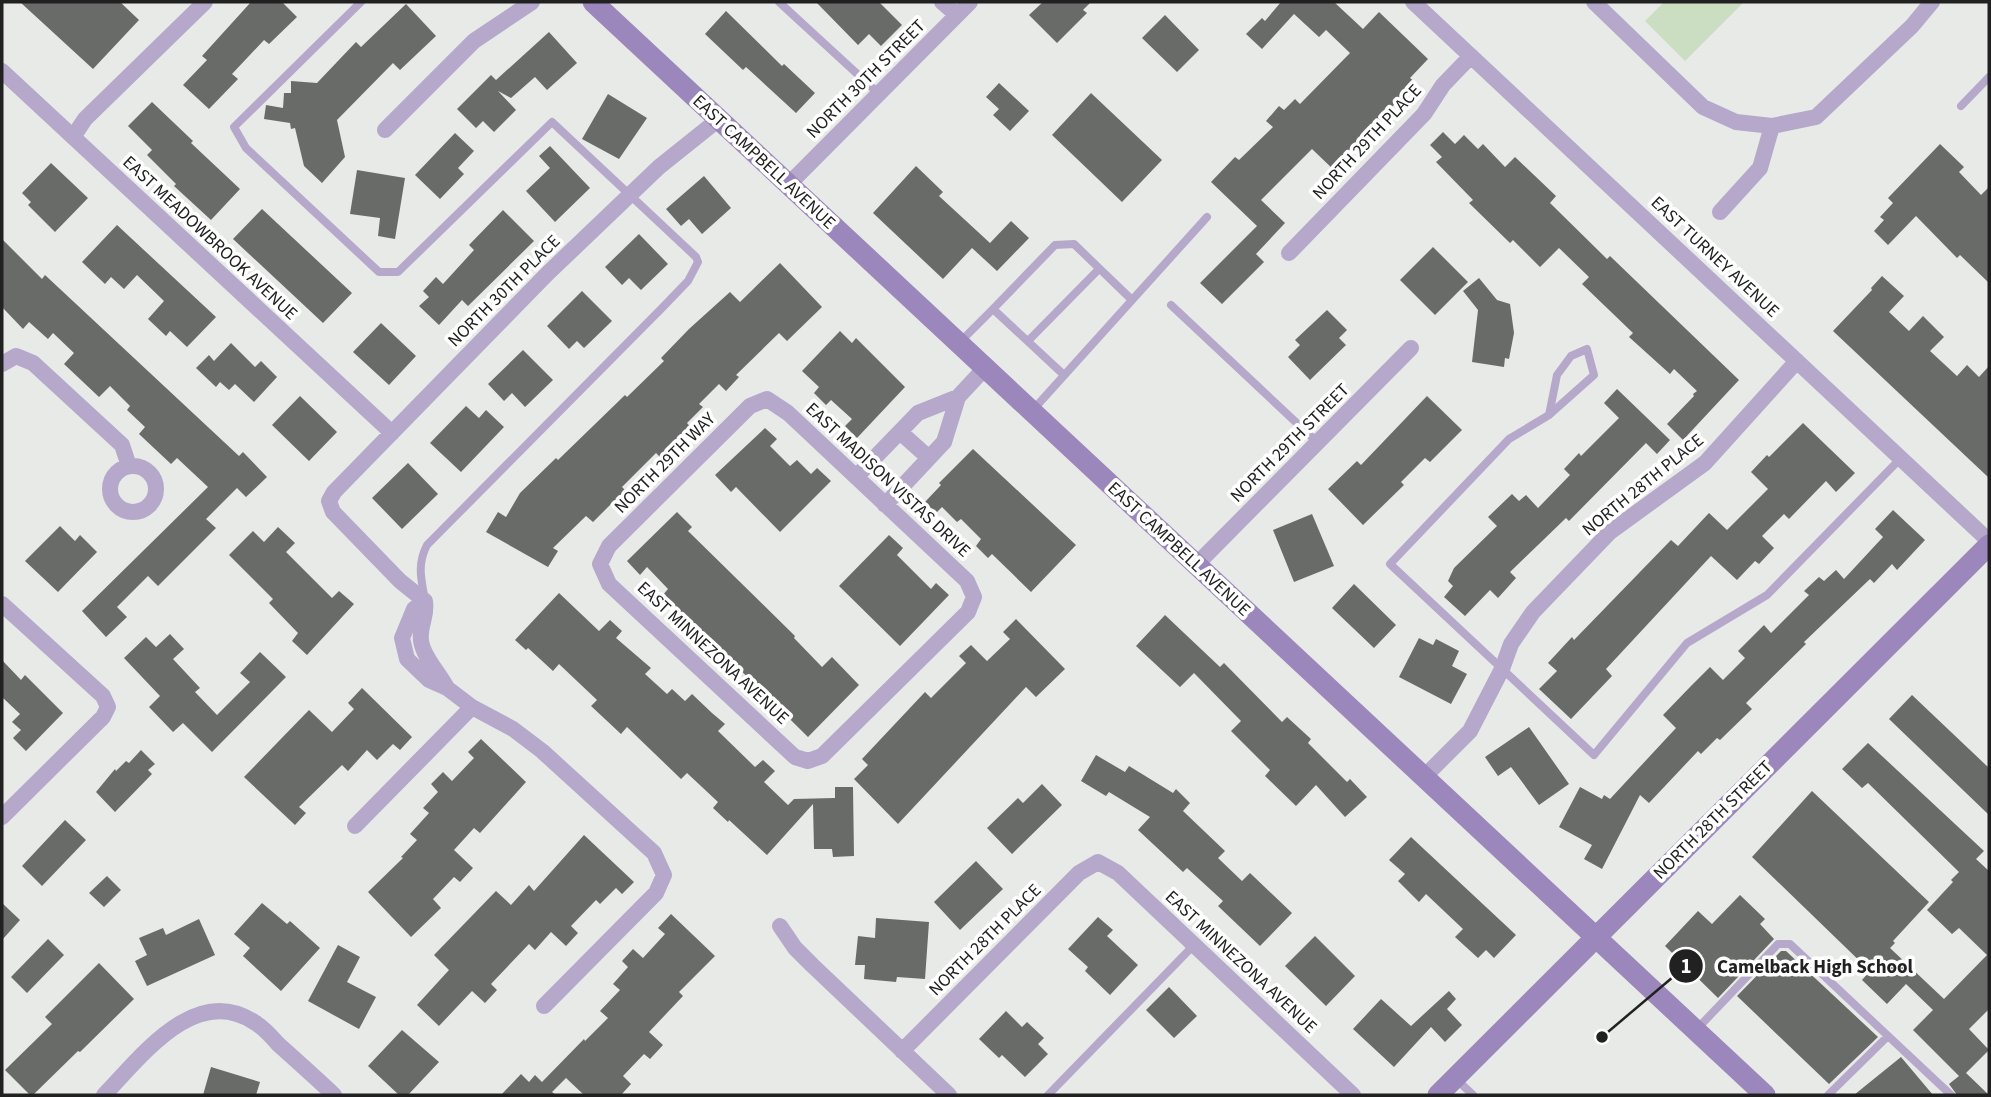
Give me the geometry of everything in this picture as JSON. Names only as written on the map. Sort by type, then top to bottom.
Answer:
[{"type":"street","points":[[385,130],[474,41],[532,2]]},
{"type":"street","name":"EAST CAMPBELL AVENUE","points":[[593,2],[1765,1095]]},
{"type":"street","points":[[942,2],[957,15]]},
{"type":"street","name":"NORTH 30TH STREET","points":[[789,184],[971,2]]},
{"type":"street","name":"EAST TURNEY AVENUE","points":[[1413,2],[1989,543]]},
{"type":"street","points":[[1594,2],[1703,107],[1736,122],[1772,126],[1816,117],[1912,26],[1932,2]]},
{"type":"street","points":[[73,137],[85,119],[193,5]]},
{"type":"street","name":"NORTH 29TH PLACE","points":[[1289,253],[1424,114],[1443,85],[1471,56]]},
{"type":"street","name":"EAST MEADOWBROOK AVENUE","points":[[2,71],[392,433]]},
{"type":"street","name":"NORTH 30TH PLACE","points":[[425,601],[400,581],[333,512],[329,501],[334,492],[629,194],[719,120]]},
{"type":"street","points":[[1720,212],[1760,168],[1772,126]]},
{"type":"street","name":"NORTH 29TH STREET","points":[[1196,565],[1411,348]]},
{"type":"street","points":[[9,360],[33,363],[122,445],[130,466]]},
{"type":"street","name":"NORTH 28TH PLACE","points":[[1424,777],[1469,731],[1502,669],[1511,644],[1533,611],[1610,532],[1705,463],[1797,361]]},
{"type":"street","points":[[856,477],[918,413],[958,397],[985,368]]},
{"type":"street","points":[[885,505],[944,442],[958,397]]},
{"type":"street","name":"EAST MADISON VISTAS DRIVE","points":[[767,399],[788,413],[967,580],[974,597],[968,612],[958,622],[822,756],[808,761]]},
{"type":"street","name":"NORTH 29TH WAY","points":[[600,564],[609,546],[750,406],[767,399]]},
{"type":"street","points":[[900,432],[929,458]]},
{"type":"street","name":"NORTH 28TH STREET","points":[[1438,1095],[1989,543]]},
{"type":"street","name":"EAST MINNEZONA AVENUE","points":[[600,564],[609,584],[795,757],[808,761]]},
{"type":"street","points":[[425,601],[427,615],[421,634],[422,648],[447,688],[472,707],[513,729],[542,751],[653,853],[664,875],[656,893],[544,1006]]},
{"type":"street","points":[[2,604],[103,696],[108,707],[103,717],[2,817]]},
{"type":"street","points":[[355,826],[472,707]]},
{"type":"street","name":"NORTH 28TH PLACE","points":[[902,1051],[1079,873],[1098,862]]},
{"type":"street","name":"EAST MINNEZONA AVENUE","points":[[1098,862],[1118,873],[1353,1095]]},
{"type":"street","points":[[780,926],[794,948],[949,1095]]},
{"type":"street","points":[[104,1095],[171,1029],[193,1015],[230,1010],[255,1022],[334,1095]]},
{"type":"lane","points":[[361,2],[234,127],[246,148],[379,272],[398,272],[552,122],[696,257],[698,262],[695,270],[662,308],[428,545],[421,558],[420,573],[425,601]]},
{"type":"lane","points":[[779,2],[878,93]]},
{"type":"lane","points":[[1961,106],[1989,77]]},
{"type":"lane","points":[[1032,411],[1207,218]]},
{"type":"lane","points":[[959,344],[1055,245],[1074,244],[1132,300]]},
{"type":"lane","points":[[1028,341],[1099,269]]},
{"type":"lane","points":[[1171,305],[1317,442]]},
{"type":"lane","points":[[993,309],[1064,375]]},
{"type":"lane","points":[[1549,415],[1557,375],[1571,356],[1587,349],[1594,375],[1549,415],[1509,439],[1390,564],[1594,755],[1687,643],[1768,595],[1901,458]]},
{"type":"lane","points":[[1696,1030],[1778,944],[1790,944],[1951,1095]]},
{"type":"lane","points":[[1048,1095],[1194,945]]},
{"type":"lane","points":[[1828,1095],[1888,1036]]},
{"type":"lane","points":[[1455,1078],[1473,1095]]},
{"type":"green space","points":[[1664,2],[1744,2],[1685,61],[1645,21]]},
{"type":"building","points":[[20,2],[120,2],[139,20],[93,69]]},
{"type":"building","points":[[251,2],[282,2],[297,17],[269,44],[264,40],[232,74],[238,79],[209,109],[183,85],[207,60],[202,56]]},
{"type":"building","points":[[816,2],[879,2],[902,25],[881,46],[869,34],[858,45]]},
{"type":"building","points":[[1043,2],[1091,2],[1083,10],[1087,13],[1057,43],[1029,15]]},
{"type":"building","points":[[1281,2],[1334,2],[1363,29],[1379,12],[1428,59],[1410,78],[1416,83],[1390,109],[1393,111],[1349,151],[1352,154],[1335,171],[1312,149],[1261,200],[1285,223],[1256,254],[1264,262],[1222,304],[1200,283],[1257,226],[1211,182],[1235,157],[1239,160],[1273,127],[1266,121],[1279,106],[1284,110],[1295,99],[1300,104],[1350,53],[1326,30],[1319,37],[1294,14],[1262,49],[1246,34],[1262,18],[1265,21]]},
{"type":"building","points":[[406,4],[436,36],[400,70],[393,63],[337,120],[345,157],[322,183],[304,166],[295,128],[291,129],[290,123],[264,119],[266,105],[283,108],[284,93],[291,93],[291,81],[317,83],[356,42],[361,47]]},
{"type":"building","points":[[726,11],[782,66],[784,64],[815,93],[796,113],[746,67],[743,70],[705,34]]},
{"type":"building","points":[[1165,15],[1199,50],[1177,72],[1142,38]]},
{"type":"building","points":[[549,32],[577,63],[547,90],[535,77],[511,98],[498,91],[516,110],[494,132],[483,121],[476,128],[457,109],[491,75],[496,80]]},
{"type":"building","points":[[999,83],[1029,111],[1010,131],[993,115],[999,109],[986,97]]},
{"type":"building","points":[[1091,93],[1162,160],[1122,202],[1052,135]]},
{"type":"building","points":[[608,94],[647,118],[619,159],[582,139]]},
{"type":"building","points":[[152,102],[240,189],[211,220],[174,186],[176,184],[147,155],[152,150],[128,126]]},
{"type":"building","points":[[1443,132],[1455,144],[1464,135],[1478,149],[1483,144],[1505,167],[1515,157],[1556,196],[1550,203],[1607,259],[1610,256],[1739,380],[1683,440],[1667,424],[1697,391],[1674,369],[1670,374],[1629,337],[1633,333],[1582,284],[1589,277],[1559,248],[1540,267],[1513,240],[1510,243],[1469,203],[1473,200],[1436,162],[1442,157],[1430,145]]},
{"type":"building","points":[[455,133],[474,151],[458,168],[464,174],[440,199],[415,175]]},
{"type":"building","points":[[1940,144],[1964,167],[1959,172],[1981,195],[1989,187],[1989,283],[1960,255],[1957,258],[1916,216],[1888,245],[1874,231],[1884,220],[1880,217],[1893,203],[1888,198]]},
{"type":"building","points":[[550,146],[590,188],[555,222],[526,191],[550,168],[539,156]]},
{"type":"building","points":[[51,163],[88,198],[55,232],[28,205],[31,202],[22,193]]},
{"type":"building","points":[[916,166],[943,192],[939,196],[990,243],[1011,221],[1029,238],[997,271],[972,248],[943,279],[873,213]]},
{"type":"building","points":[[357,170],[405,178],[395,239],[378,236],[380,218],[350,214]]},
{"type":"building","points":[[704,176],[731,208],[702,234],[689,219],[681,226],[666,209]]},
{"type":"building","points":[[262,209],[352,293],[323,323],[233,239]]},
{"type":"building","points":[[503,210],[534,241],[468,306],[462,300],[439,325],[419,306],[429,297],[423,291],[436,277],[443,284],[474,250],[469,245]]},
{"type":"building","points":[[117,225],[216,317],[187,347],[170,331],[166,336],[148,319],[164,301],[137,275],[124,289],[111,277],[105,284],[82,262]]},
{"type":"building","points":[[639,234],[668,264],[641,290],[629,278],[622,285],[605,267]]},
{"type":"building","points":[[2,239],[42,279],[45,275],[239,456],[243,452],[267,477],[246,497],[237,488],[206,519],[216,528],[158,586],[148,576],[117,607],[127,617],[106,637],[82,611],[208,487],[177,458],[171,464],[139,434],[145,427],[127,410],[130,406],[110,386],[99,397],[64,364],[74,353],[53,333],[48,339],[29,322],[23,329],[2,307]]},
{"type":"building","points":[[1433,247],[1468,282],[1435,315],[1400,280]]},
{"type":"building","points":[[780,263],[822,307],[787,341],[779,333],[736,375],[739,377],[726,391],[719,384],[699,404],[703,407],[687,423],[693,430],[662,459],[656,453],[622,487],[628,493],[614,507],[611,504],[593,522],[586,516],[553,548],[558,551],[548,567],[486,532],[498,512],[506,517],[520,493],[625,395],[627,397],[664,361],[661,358],[689,329],[730,292],[740,302]]},
{"type":"building","points":[[1882,276],[1904,296],[1889,312],[1909,331],[1923,316],[1944,337],[1930,351],[1957,376],[1967,365],[1979,377],[1989,366],[1989,478],[1833,331]]},
{"type":"building","points":[[1479,278],[1497,300],[1510,304],[1514,333],[1509,359],[1505,358],[1504,367],[1472,362],[1478,310],[1463,291]]},
{"type":"building","points":[[582,291],[612,321],[584,348],[577,341],[569,349],[547,326]]},
{"type":"building","points":[[1327,310],[1347,330],[1339,338],[1346,345],[1310,380],[1288,357],[1300,345],[1295,340]]},
{"type":"building","points":[[381,323],[416,356],[389,385],[353,352]]},
{"type":"building","points":[[840,331],[852,343],[856,338],[905,387],[857,438],[845,426],[852,419],[831,400],[826,405],[814,393],[819,387],[802,371]]},
{"type":"building","points":[[231,343],[255,367],[261,361],[277,377],[254,402],[235,384],[229,390],[220,382],[216,387],[196,368],[209,355],[214,361]]},
{"type":"building","points":[[523,350],[553,380],[525,407],[512,393],[504,401],[488,384]]},
{"type":"building","points":[[1617,389],[1670,440],[1657,454],[1646,443],[1569,521],[1566,518],[1510,572],[1516,578],[1498,598],[1490,590],[1465,616],[1444,597],[1453,586],[1448,581],[1454,568],[1497,526],[1488,517],[1512,494],[1519,501],[1526,495],[1538,508],[1570,475],[1564,469],[1619,418],[1604,403]]},
{"type":"building","points":[[300,396],[337,432],[309,461],[272,425]]},
{"type":"building","points":[[1427,396],[1462,430],[1430,462],[1425,458],[1401,482],[1404,485],[1363,525],[1328,489],[1357,461],[1361,465]]},
{"type":"building","points":[[466,406],[479,418],[486,410],[504,427],[461,472],[430,443]]},
{"type":"building","points":[[1803,423],[1855,473],[1836,492],[1826,481],[1789,519],[1784,514],[1762,536],[1774,548],[1759,564],[1755,561],[1737,580],[1711,556],[1606,669],[1612,676],[1571,719],[1539,689],[1557,671],[1548,663],[1572,637],[1574,640],[1671,540],[1678,546],[1709,513],[1727,530],[1768,489],[1751,472]]},
{"type":"building","points":[[765,428],[777,439],[770,446],[790,466],[797,460],[811,474],[817,468],[831,481],[780,532],[736,487],[731,492],[715,475]]},
{"type":"building","points":[[973,449],[1076,545],[1031,592],[992,554],[988,558],[976,546],[981,539],[961,519],[957,522],[942,507],[936,513],[925,502],[941,485],[939,483]]},
{"type":"building","points":[[408,463],[438,494],[402,529],[372,498]]},
{"type":"building","points":[[1893,510],[1925,540],[1897,570],[1892,564],[1874,583],[1870,579],[1804,642],[1806,644],[1746,703],[1752,709],[1720,740],[1717,738],[1701,754],[1698,751],[1649,803],[1640,795],[1602,869],[1584,859],[1592,845],[1559,827],[1580,787],[1602,799],[1604,795],[1610,799],[1676,728],[1663,715],[1691,686],[1710,667],[1723,680],[1745,658],[1738,651],[1764,625],[1771,633],[1809,595],[1804,591],[1819,577],[1824,581],[1836,570],[1844,579],[1883,537],[1875,529]]},
{"type":"building","points":[[677,512],[692,527],[688,531],[795,636],[822,667],[832,657],[859,685],[808,737],[662,596],[668,589],[647,567],[640,575],[627,561]]},
{"type":"building","points":[[1312,514],[1334,566],[1294,582],[1273,530]]},
{"type":"building","points":[[60,526],[75,541],[80,535],[97,552],[58,592],[25,561]]},
{"type":"building","points":[[278,527],[295,543],[286,552],[332,598],[339,591],[354,604],[307,655],[292,641],[298,633],[269,603],[273,599],[229,555],[253,531],[264,542]]},
{"type":"building","points":[[889,535],[903,548],[897,555],[931,589],[936,583],[949,595],[900,646],[839,586]]},
{"type":"building","points":[[1354,584],[1396,625],[1374,648],[1332,608]]},
{"type":"building","points":[[559,593],[599,631],[610,620],[622,631],[616,638],[651,668],[645,674],[667,694],[672,689],[685,701],[692,694],[725,724],[718,731],[755,767],[763,760],[775,771],[764,782],[788,805],[794,799],[835,798],[835,787],[853,787],[854,856],[833,857],[832,849],[814,849],[813,804],[767,855],[713,808],[718,802],[687,773],[681,779],[627,727],[621,734],[591,706],[597,700],[559,664],[553,671],[528,648],[526,650],[515,640]]},
{"type":"building","points":[[1165,615],[1220,667],[1224,663],[1282,722],[1287,717],[1311,739],[1308,743],[1347,782],[1350,779],[1367,797],[1345,817],[1316,785],[1296,806],[1265,776],[1270,770],[1231,731],[1241,721],[1194,673],[1180,687],[1136,646]]},
{"type":"building","points":[[1016,619],[1065,669],[1036,697],[1026,687],[898,824],[854,779],[868,765],[862,759],[925,692],[931,698],[966,663],[959,656],[971,645],[987,661],[1010,639],[1003,632]]},
{"type":"building","points":[[170,634],[184,649],[173,659],[200,688],[195,692],[217,715],[250,682],[240,673],[260,652],[286,677],[212,752],[183,723],[173,732],[149,707],[160,696],[124,658],[146,637],[156,647]]},
{"type":"building","points":[[1419,638],[1433,645],[1436,639],[1459,651],[1452,666],[1467,674],[1451,704],[1399,677]]},
{"type":"building","points":[[2,660],[21,680],[25,675],[63,713],[26,751],[13,738],[21,730],[12,722],[20,714],[2,697]]},
{"type":"building","points":[[362,688],[412,737],[400,750],[393,744],[377,760],[367,750],[348,771],[342,765],[299,807],[306,813],[295,825],[244,777],[309,710],[332,732],[354,709],[348,703]]},
{"type":"building","points":[[1912,695],[1989,768],[1989,815],[1889,719]]},
{"type":"building","points":[[1529,727],[1569,784],[1539,805],[1511,767],[1498,776],[1485,757]]},
{"type":"building","points":[[481,739],[526,782],[480,833],[474,828],[454,850],[473,868],[460,882],[454,877],[433,899],[441,908],[411,937],[368,892],[403,858],[401,857],[417,840],[410,834],[429,813],[423,808],[438,792],[431,784],[443,772],[452,781],[474,758],[468,752]]},
{"type":"building","points":[[1868,743],[1984,851],[1976,859],[1989,871],[1989,1009],[1969,1029],[1989,1050],[1966,1073],[1989,1095],[1957,1095],[1949,1084],[1959,1076],[1913,1030],[1933,1010],[1906,984],[1887,1004],[1862,980],[1870,971],[1752,857],[1812,791],[1929,902],[1893,941],[1895,943],[1890,948],[1944,999],[1987,955],[1959,928],[1952,934],[1927,910],[1959,872],[1868,783],[1862,788],[1842,769]]},
{"type":"building","points":[[141,750],[155,764],[148,770],[152,774],[115,812],[96,792],[115,769],[116,771],[126,761],[129,763]]},
{"type":"building","points":[[1096,755],[1125,772],[1129,766],[1173,793],[1176,789],[1190,803],[1183,811],[1225,851],[1218,858],[1242,881],[1250,873],[1292,913],[1260,946],[1218,906],[1223,901],[1187,868],[1183,872],[1138,830],[1150,817],[1109,792],[1106,796],[1081,781]]},
{"type":"building","points":[[1042,784],[1062,805],[1012,854],[987,828],[1018,798],[1023,803]]},
{"type":"building","points":[[65,820],[86,840],[42,886],[22,866]]},
{"type":"building","points":[[584,835],[634,882],[622,894],[616,888],[600,904],[596,900],[571,926],[578,933],[566,946],[551,932],[535,950],[529,944],[491,984],[497,990],[485,1003],[472,991],[439,1026],[417,1005],[449,970],[434,955],[496,891],[511,905],[529,885],[534,891]]},
{"type":"building","points":[[1411,837],[1516,935],[1494,958],[1486,950],[1478,958],[1455,937],[1463,929],[1426,894],[1419,902],[1398,881],[1405,874],[1389,860]]},
{"type":"building","points":[[976,861],[1003,889],[960,930],[934,902]]},
{"type":"building","points":[[107,876],[121,890],[104,907],[89,893]]},
{"type":"building","points":[[1740,895],[1765,919],[1760,924],[1774,939],[1718,998],[1665,946],[1698,911],[1712,924]]},
{"type":"building","points":[[2,903],[20,920],[2,940]]},
{"type":"building","points":[[262,903],[287,924],[290,921],[320,948],[281,991],[243,956],[250,948],[234,934]]},
{"type":"building","points":[[671,914],[715,956],[679,992],[683,996],[649,1032],[663,1045],[650,1059],[644,1054],[623,1076],[631,1084],[621,1095],[584,1095],[566,1078],[552,1092],[556,1095],[501,1095],[521,1074],[529,1082],[535,1075],[542,1082],[608,1018],[600,1011],[620,990],[613,984],[628,967],[622,961],[633,949],[643,958],[665,934],[658,928]]},
{"type":"building","points":[[1098,917],[1113,930],[1107,936],[1138,965],[1110,995],[1085,971],[1088,967],[1068,949]]},
{"type":"building","points":[[876,918],[929,922],[925,979],[897,977],[896,982],[864,979],[865,965],[855,965],[858,936],[875,938]]},
{"type":"building","points":[[199,919],[215,955],[147,986],[135,961],[147,955],[139,938],[163,928],[166,935]]},
{"type":"building","points":[[1315,936],[1355,976],[1326,1006],[1285,966]]},
{"type":"building","points":[[48,939],[64,955],[27,993],[11,977]]},
{"type":"building","points":[[338,945],[360,957],[347,982],[376,997],[359,1029],[308,1001]]},
{"type":"building","points":[[1781,951],[1786,951],[1878,1037],[1829,1084],[1737,996]]},
{"type":"building","points":[[99,963],[134,999],[80,1052],[30,1095],[5,1070],[52,1024],[45,1017]]},
{"type":"building","points":[[1169,987],[1197,1016],[1174,1038],[1146,1010]]},
{"type":"building","points":[[1449,991],[1456,999],[1447,1009],[1462,1025],[1445,1042],[1431,1027],[1394,1067],[1353,1029],[1381,999],[1411,1026]]},
{"type":"building","points":[[1006,1011],[1022,1027],[1027,1022],[1044,1038],[1038,1044],[1048,1054],[1025,1077],[1002,1055],[999,1058],[979,1039]]},
{"type":"building","points":[[402,1030],[439,1062],[408,1095],[399,1095],[368,1066]]},
{"type":"building","points":[[1901,1057],[1933,1095],[1854,1095]]},
{"type":"building","points":[[211,1067],[260,1082],[256,1095],[203,1095]]},
{"type":"place","name":"Camelback High School","points":[[1602,1037]]}]
